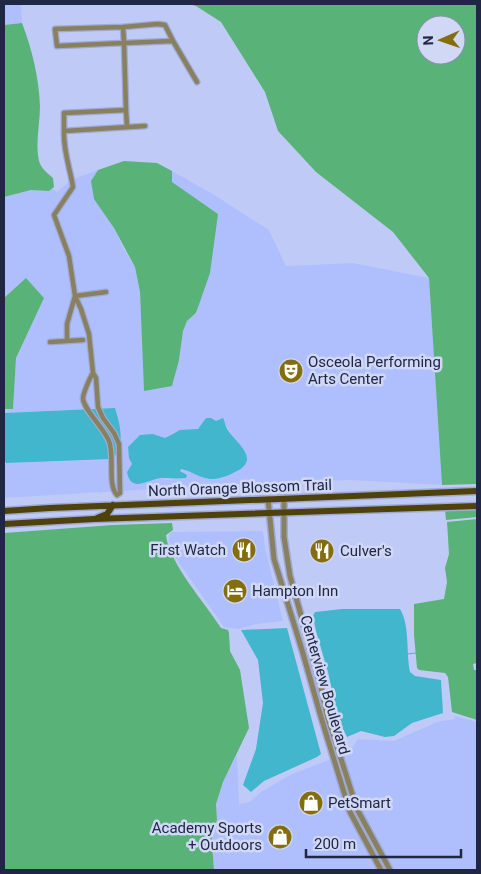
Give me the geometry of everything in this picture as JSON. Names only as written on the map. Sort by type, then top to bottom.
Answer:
[{"type":"main road","name":"North Orange Blossom Trail","points":[[4,511],[477,491]]},
{"type":"main road","points":[[94,519],[107,514],[113,505]]},
{"type":"main road","name":"North Orange Blossom Trail","points":[[4,524],[94,519],[477,506]]},
{"type":"street","points":[[173,41],[57,46],[55,29],[158,24],[165,26],[196,82]]},
{"type":"street","points":[[123,27],[127,127]]},
{"type":"street","points":[[93,372],[83,396],[84,406],[92,414],[110,442],[113,489],[117,495],[120,493],[119,444],[99,410],[89,334],[75,296],[69,256],[54,216],[73,187],[63,145],[64,112],[126,110]]},
{"type":"street","points":[[64,131],[145,126]]},
{"type":"street","points":[[75,296],[106,292]]},
{"type":"street","points":[[67,341],[67,324],[75,296]]},
{"type":"street","points":[[50,342],[83,340]]},
{"type":"street","points":[[85,391],[93,390],[97,393]]},
{"type":"street","points":[[92,414],[96,415],[99,410]]},
{"type":"street","name":"Centerview Boulevard","points":[[268,499],[274,559],[289,604],[321,717],[354,821],[381,870]]},
{"type":"street","name":"Centerview Boulevard","points":[[284,499],[285,549],[296,601],[321,687],[327,715],[361,817],[390,870]]},
{"type":"street","points":[[289,604],[296,601]]},
{"type":"street","points":[[354,821],[361,817]]},
{"type":"shaded area","points":[[4,4],[21,4],[22,23],[4,25]]},
{"type":"shaded area","points":[[189,4],[477,4],[477,484],[442,485],[429,278],[393,232],[316,172],[278,131],[265,92],[221,22],[196,6]]},
{"type":"shaded area","points":[[22,23],[37,74],[40,106],[39,161],[46,172],[53,178],[54,187],[49,191],[31,190],[4,197],[4,25]]},
{"type":"shaded area","points":[[124,161],[157,163],[172,171],[172,182],[218,214],[210,273],[196,313],[187,321],[183,331],[179,360],[172,386],[144,391],[140,292],[135,267],[114,228],[94,199],[91,181],[98,170]]},
{"type":"shaded area","points":[[98,170],[91,181],[124,249],[135,267],[140,292],[144,391],[179,360],[183,331],[187,321],[197,313],[218,214],[172,182],[172,171],[216,196],[269,230],[286,266],[353,263],[429,278],[442,485],[351,480],[237,484],[4,498],[4,459],[7,463],[104,460],[113,459],[119,450],[120,432],[115,408],[4,413],[4,409],[13,409],[16,358],[44,298],[26,278],[4,298],[4,197],[31,190],[48,191],[52,188],[57,192],[71,180]],"holes":[[[206,418],[216,421],[224,420],[227,428],[246,453],[229,475],[224,478],[209,479],[181,469],[183,478],[167,480],[160,478],[137,484],[133,483],[128,476],[127,472],[132,464],[128,450],[153,434],[165,438],[174,432],[198,429]]]},
{"type":"shaded area","points":[[26,278],[44,298],[16,358],[13,409],[4,409],[4,298]]},
{"type":"shaded area","points":[[115,408],[121,439],[119,449],[113,459],[6,463],[4,459],[4,413]]},
{"type":"shaded area","points":[[206,418],[216,421],[223,418],[227,429],[241,446],[247,457],[246,463],[242,468],[227,476],[216,479],[199,476],[181,469],[180,471],[187,475],[186,478],[161,478],[141,484],[136,484],[129,479],[127,472],[132,464],[129,458],[128,447],[140,435],[153,434],[165,438],[180,430],[198,429]]},
{"type":"shaded area","points":[[445,510],[477,510],[477,517],[446,520]]},
{"type":"shaded area","points":[[477,519],[477,663],[473,664],[474,670],[477,670],[477,720],[452,712],[448,677],[445,673],[419,670],[417,668],[414,604],[444,599],[447,582],[445,568],[449,554],[447,522]]},
{"type":"shaded area","points":[[172,523],[173,530],[166,535],[174,558],[221,628],[228,630],[230,651],[240,670],[249,728],[223,782],[216,804],[217,820],[212,832],[214,870],[4,870],[4,533],[113,525]]},
{"type":"shaded area","points":[[263,531],[265,548],[283,621],[256,624],[238,629],[224,627],[179,563],[169,542],[169,535],[172,532]]},
{"type":"shaded area","points":[[342,609],[400,609],[407,631],[410,672],[415,676],[441,680],[443,713],[412,723],[394,736],[385,737],[361,731],[347,737],[338,719],[313,616],[315,612]]},
{"type":"shaded area","points":[[287,628],[321,754],[264,781],[251,792],[243,785],[256,749],[263,703],[258,660],[241,630]]},
{"type":"shaded area","points":[[455,716],[477,722],[477,870],[393,870],[360,808],[342,753],[352,748],[358,739],[394,741],[437,722],[455,719]]},
{"type":"shaded area","points":[[237,755],[239,804],[250,802],[261,792],[290,775],[331,759],[350,820],[378,870],[214,870],[212,832],[217,820],[216,804],[223,782]]},
{"type":"waterway","points":[[407,654],[416,653]]},
{"type":"place","name":"Osceola Performing Arts Center","points":[[291,371]]},
{"type":"place","name":"First Watch","points":[[244,550]]},
{"type":"place","name":"Culver's","points":[[322,551]]},
{"type":"place","name":"Hampton Inn","points":[[235,591]]},
{"type":"place","name":"PetSmart","points":[[311,803]]},
{"type":"place","name":"Academy Sports + Outdoors","points":[[280,837]]}]
